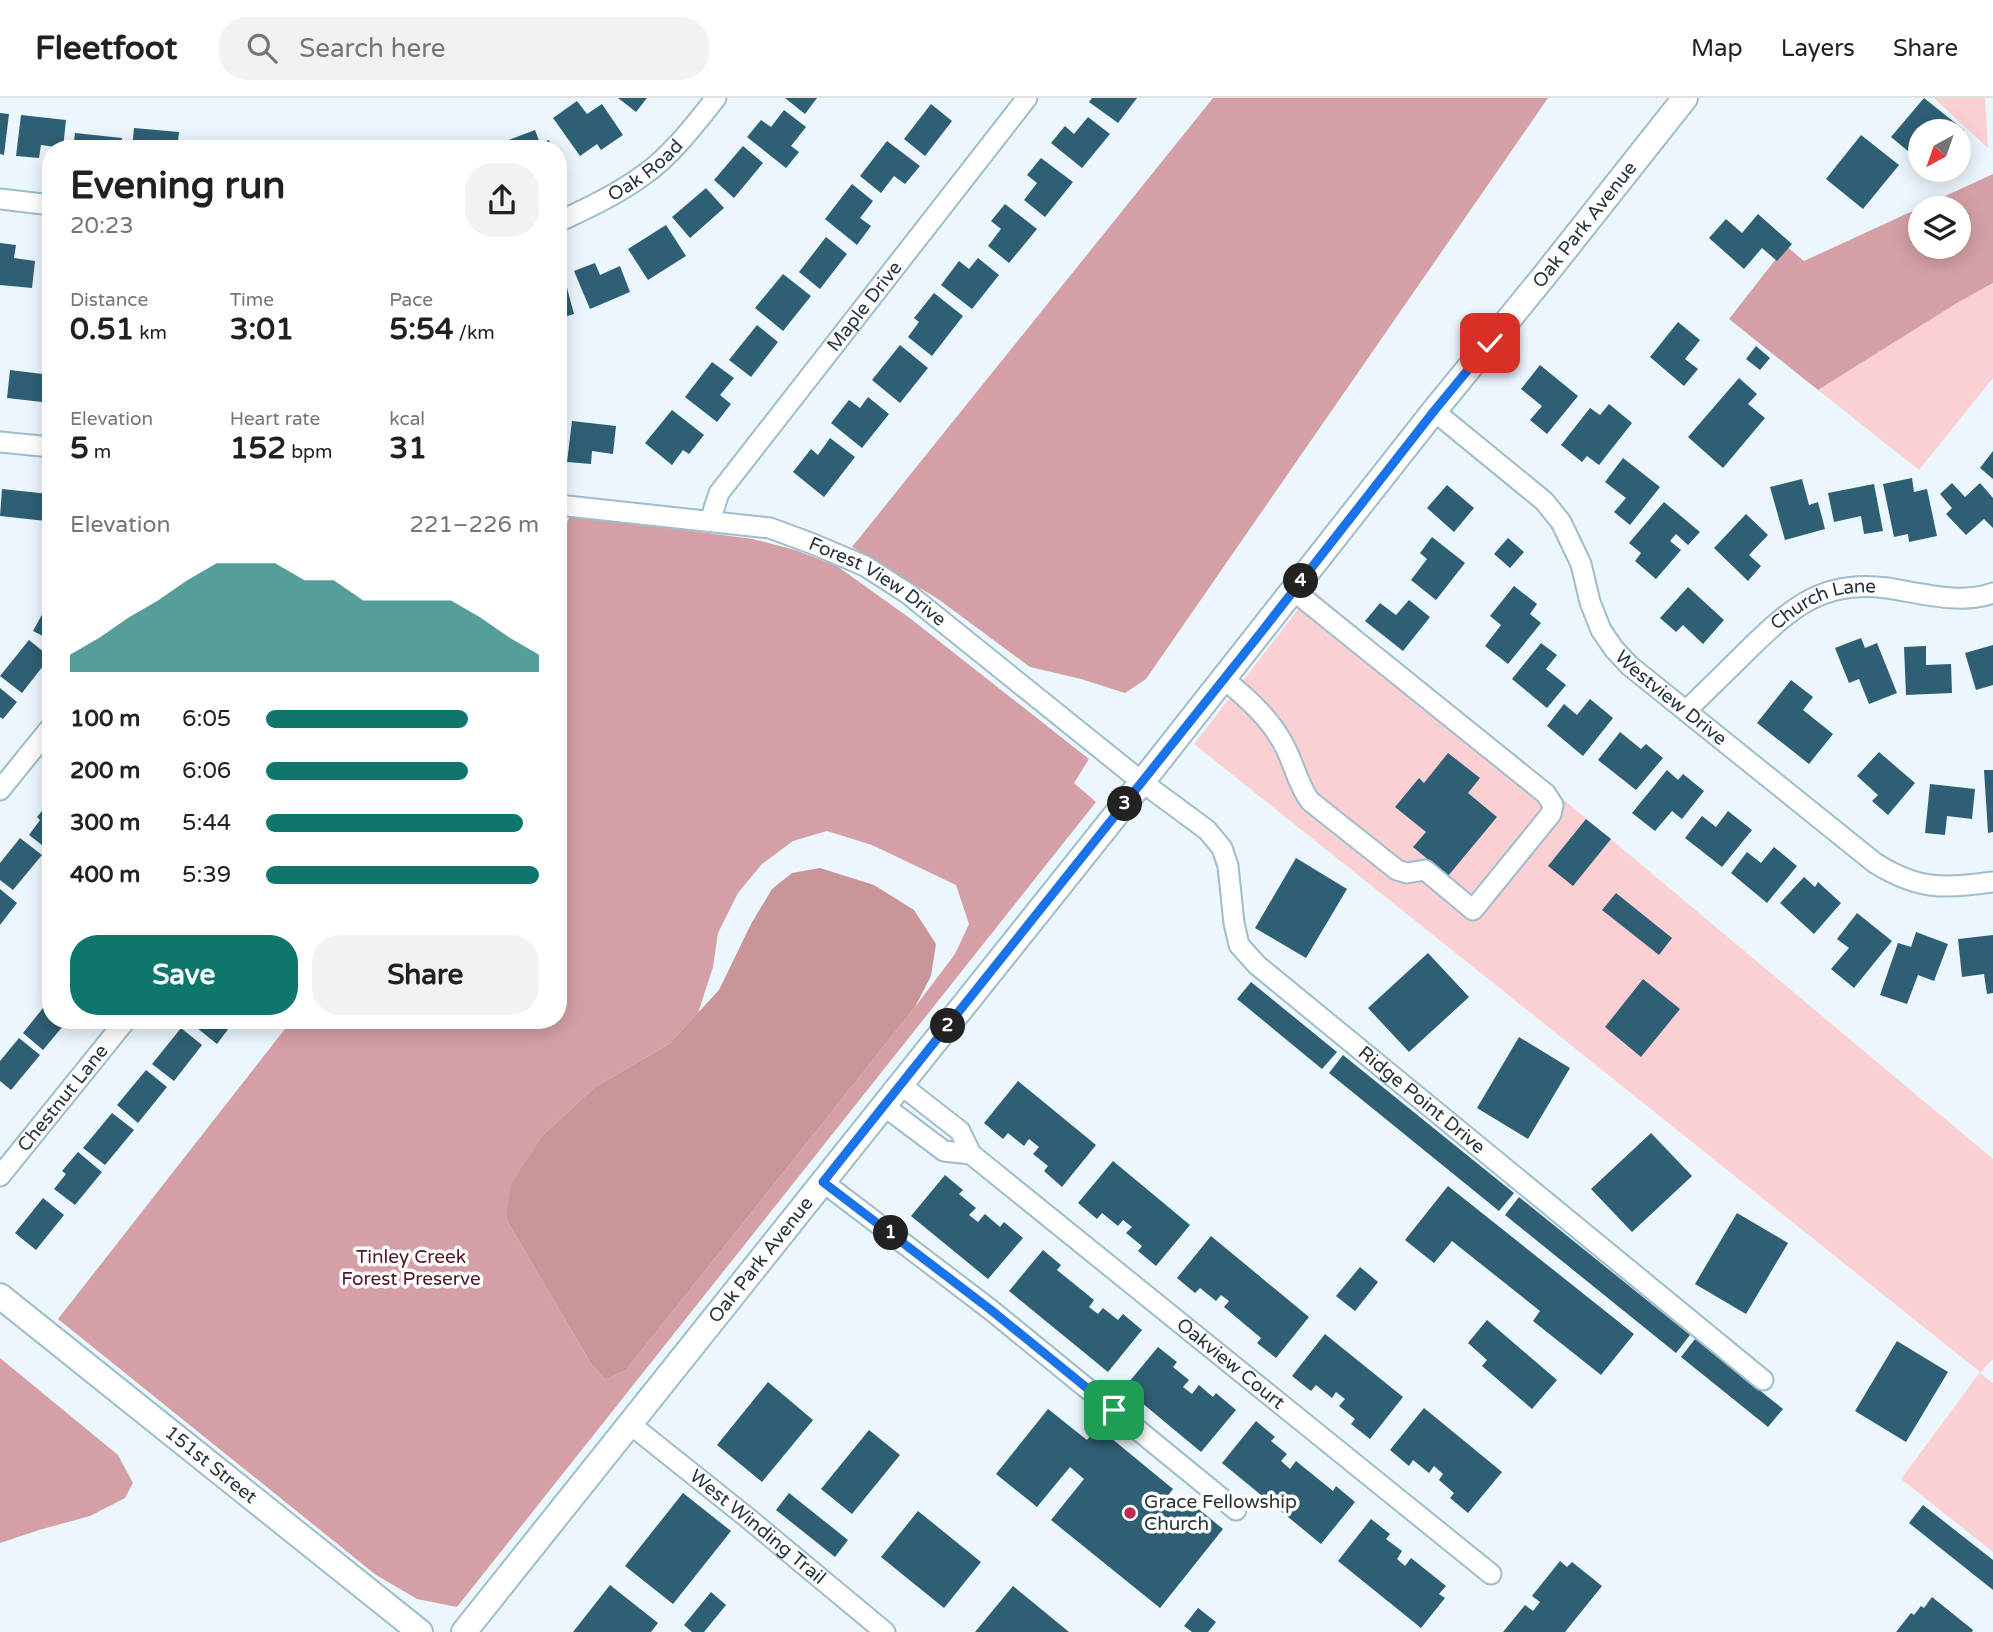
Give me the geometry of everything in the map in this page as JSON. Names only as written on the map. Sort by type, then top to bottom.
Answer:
[{"type":"street","name":"Oak Road","points":[[567,218],[598,204],[647,173],[684,136],[716,98]]},
{"type":"street","name":"Maple Drive","points":[[710,521],[719,493],[1027,98]]},
{"type":"street","name":"Oak Park Avenue","points":[[464,1632],[1685,98]]},
{"type":"street","points":[[0,199],[42,204]]},
{"type":"street","name":"Westview Drive","points":[[1434,411],[1544,501],[1561,522],[1581,564],[1590,602],[1601,631],[1630,666],[1875,863],[1890,872],[1907,880],[1938,887],[1993,882]]},
{"type":"street","points":[[0,442],[42,446]]},
{"type":"street","name":"Forest View Drive","points":[[567,506],[770,528],[865,566],[907,593],[1142,782]]},
{"type":"street","name":"Church Lane","points":[[1687,710],[1787,613],[1807,599],[1847,586],[1869,585],[1963,598],[1993,593]]},
{"type":"street","points":[[1224,679],[1253,703],[1275,730],[1286,747],[1303,792],[1310,801],[1397,870],[1407,873],[1425,870],[1473,910],[1551,814],[1553,805],[1546,794],[1294,591]]},
{"type":"street","points":[[0,790],[42,738]]},
{"type":"street","name":"Ridge Point Drive","points":[[1142,782],[1207,830],[1222,848],[1228,866],[1234,923],[1240,945],[1257,965],[1763,1380]]},
{"type":"street","name":"Chestnut Lane","points":[[0,1176],[119,1029]]},
{"type":"street","name":"Oakview Court","points":[[901,1085],[960,1132],[971,1154],[1491,1574]]},
{"type":"street","name":"Oakview Court","points":[[884,1106],[944,1151],[971,1154]]},
{"type":"street","points":[[823,1182],[991,1310],[1236,1510]]},
{"type":"street","name":"151st Street","points":[[0,1296],[420,1632]]},
{"type":"street","name":"West Winding Trail","points":[[630,1424],[885,1632]]},
{"type":"shaded area","points":[[1934,98],[1985,98],[1988,148],[1971,132],[1971,119],[1957,119]]},
{"type":"shaded area","points":[[1993,283],[1993,378],[1919,470],[1818,390],[1957,303]]},
{"type":"shaded area","points":[[1313,590],[1993,1159],[1993,1359],[1980,1373],[1993,1383],[1993,1552],[1901,1479],[1980,1372],[1194,744]]},
{"type":"shaded area","points":[[820,868],[874,885],[914,910],[936,944],[931,976],[915,1007],[626,1370],[605,1380],[590,1362],[506,1219],[511,1184],[544,1134],[595,1087],[669,1044],[719,990],[751,924],[772,889],[792,873]]},
{"type":"green space","points":[[1213,98],[1548,98],[1146,679],[1125,693],[1030,667],[938,599],[852,547]]},
{"type":"green space","points":[[1993,174],[1993,283],[1818,390],[1729,319],[1786,246],[1804,261],[1908,213],[1908,259],[1971,259],[1971,196],[1945,196]]},
{"type":"green space","name":"Tinley Creek Forest Preserve","points":[[570,515],[753,539],[795,550],[837,566],[911,619],[1089,759],[1074,783],[1096,802],[457,1607],[417,1599],[376,1575],[58,1319],[285,1029],[567,1029],[567,523]],"holes":[[[827,831],[872,845],[956,885],[969,924],[955,954],[626,1370],[605,1380],[590,1362],[506,1219],[544,1134],[595,1087],[669,1044],[698,1013],[713,967],[718,933],[738,893],[762,864],[793,841]]]},
{"type":"green space","points":[[0,1358],[118,1455],[133,1483],[125,1498],[90,1516],[0,1543]]},
{"type":"building","points":[[618,98],[647,98],[636,112]]},
{"type":"building","points":[[785,98],[817,98],[805,114]]},
{"type":"building","points":[[1092,98],[1137,98],[1118,123],[1089,102]]},
{"type":"building","points":[[1924,98],[1950,119],[1908,119],[1908,151],[1891,137]]},
{"type":"building","points":[[577,101],[587,114],[602,104],[623,135],[601,150],[597,144],[580,156],[553,118]]},
{"type":"building","points":[[931,104],[952,121],[925,156],[904,139]]},
{"type":"building","points":[[784,110],[806,127],[791,146],[799,152],[786,168],[747,137],[761,120],[771,127]]},
{"type":"building","points":[[0,113],[9,114],[4,155],[0,154]]},
{"type":"building","points":[[21,115],[66,120],[64,140],[42,140],[39,158],[16,156]]},
{"type":"building","points":[[1088,117],[1110,134],[1082,168],[1051,143],[1065,126],[1074,134]]},
{"type":"building","points":[[134,128],[179,132],[178,140],[133,140]]},
{"type":"building","points":[[535,130],[539,140],[508,140]]},
{"type":"building","points":[[75,133],[122,138],[122,140],[74,140]]},
{"type":"building","points":[[1861,135],[1899,165],[1863,209],[1826,179]]},
{"type":"building","points":[[887,141],[920,166],[905,184],[894,176],[881,193],[860,176]]},
{"type":"building","points":[[743,146],[763,163],[734,198],[714,180]]},
{"type":"building","points":[[1041,158],[1073,182],[1045,217],[1024,200],[1037,183],[1027,175]]},
{"type":"building","points":[[852,184],[873,201],[860,218],[871,226],[857,245],[825,219]]},
{"type":"building","points":[[706,188],[724,208],[690,238],[672,217]]},
{"type":"building","points":[[1005,204],[1037,229],[1009,263],[988,246],[1001,229],[991,221]]},
{"type":"building","points":[[1758,214],[1792,244],[1777,261],[1762,248],[1744,269],[1709,238],[1726,219],[1742,233]]},
{"type":"building","points":[[666,225],[686,256],[648,280],[628,249]]},
{"type":"building","points":[[826,237],[847,254],[820,289],[799,272]]},
{"type":"building","points":[[0,243],[16,245],[14,258],[35,261],[32,288],[0,285]]},
{"type":"building","points":[[978,258],[999,275],[972,309],[941,285],[959,261],[969,269]]},
{"type":"building","points":[[595,263],[600,275],[620,266],[630,292],[590,309],[574,271]]},
{"type":"building","points":[[783,274],[811,296],[783,331],[755,308]]},
{"type":"building","points":[[567,288],[574,314],[567,316]]},
{"type":"building","points":[[934,293],[963,316],[932,356],[908,337],[919,322],[914,318]]},
{"type":"building","points":[[1678,322],[1700,340],[1685,359],[1698,369],[1684,386],[1650,357]]},
{"type":"building","points":[[757,325],[778,342],[751,377],[729,360]]},
{"type":"building","points":[[900,345],[928,368],[900,403],[872,380]]},
{"type":"building","points":[[1756,346],[1770,358],[1760,370],[1746,359]]},
{"type":"building","points":[[712,362],[734,378],[720,395],[731,404],[717,422],[685,397]]},
{"type":"building","points":[[1540,365],[1578,396],[1547,434],[1530,420],[1542,406],[1521,389]]},
{"type":"building","points":[[10,370],[42,374],[42,402],[7,398]]},
{"type":"building","points":[[1739,378],[1757,394],[1748,404],[1765,418],[1723,468],[1688,437]]},
{"type":"building","points":[[868,397],[889,414],[862,448],[831,423],[849,400],[860,408]]},
{"type":"building","points":[[1609,404],[1632,423],[1599,465],[1587,456],[1582,462],[1561,445],[1590,408],[1600,415]]},
{"type":"building","points":[[672,410],[704,435],[689,454],[683,450],[672,465],[645,443]]},
{"type":"building","points":[[572,421],[616,426],[613,454],[592,451],[591,464],[567,462]]},
{"type":"building","points":[[830,438],[855,457],[824,497],[793,472],[811,449],[818,455]]},
{"type":"building","points":[[1993,451],[1993,479],[1980,468]]},
{"type":"building","points":[[1623,458],[1660,487],[1630,525],[1614,512],[1626,498],[1605,482]]},
{"type":"building","points":[[1912,478],[1914,492],[1927,489],[1937,536],[1909,542],[1908,534],[1894,537],[1883,484]]},
{"type":"building","points":[[1802,479],[1809,505],[1818,502],[1825,529],[1785,540],[1770,487]]},
{"type":"building","points":[[1952,483],[1965,497],[1980,483],[1993,498],[1993,528],[1984,519],[1966,535],[1946,514],[1952,508],[1940,494]]},
{"type":"building","points":[[1874,484],[1883,531],[1864,534],[1861,516],[1834,522],[1828,493]]},
{"type":"building","points":[[1447,485],[1474,508],[1454,532],[1427,508]]},
{"type":"building","points":[[2,489],[42,493],[42,521],[0,516]]},
{"type":"building","points":[[1664,502],[1700,532],[1688,545],[1676,534],[1670,541],[1681,550],[1656,579],[1635,561],[1641,553],[1629,543]]},
{"type":"building","points":[[1746,514],[1768,535],[1749,555],[1761,566],[1748,581],[1714,548]]},
{"type":"building","points":[[1432,537],[1465,563],[1436,600],[1411,580],[1427,559],[1420,553]]},
{"type":"building","points":[[1508,538],[1524,552],[1510,568],[1494,554]]},
{"type":"building","points":[[1514,586],[1537,604],[1530,614],[1541,623],[1508,664],[1485,646],[1501,625],[1490,616]]},
{"type":"building","points":[[1688,587],[1724,620],[1703,644],[1683,625],[1676,632],[1660,618]]},
{"type":"building","points":[[1409,600],[1430,617],[1403,651],[1365,621],[1380,603],[1396,615]]},
{"type":"building","points":[[42,614],[42,636],[33,631]]},
{"type":"building","points":[[1861,638],[1865,648],[1877,643],[1897,693],[1869,704],[1859,679],[1849,683],[1835,648]]},
{"type":"building","points":[[29,640],[42,651],[42,667],[22,693],[0,676]]},
{"type":"building","points":[[1541,643],[1557,655],[1546,669],[1566,685],[1547,708],[1512,679]]},
{"type":"building","points":[[1993,645],[1993,685],[1976,690],[1965,653]]},
{"type":"building","points":[[1926,646],[1926,665],[1951,664],[1952,693],[1906,695],[1904,647]]},
{"type":"building","points":[[1791,680],[1813,697],[1803,710],[1833,734],[1809,764],[1757,723]]},
{"type":"building","points":[[0,688],[17,702],[3,719],[0,717]]},
{"type":"building","points":[[1590,699],[1613,718],[1583,756],[1547,726],[1564,704],[1577,715]]},
{"type":"building","points":[[1620,732],[1641,749],[1646,744],[1663,758],[1636,790],[1598,760]]},
{"type":"building","points":[[1879,752],[1915,783],[1888,815],[1872,801],[1878,795],[1857,776]]},
{"type":"building","points":[[1448,753],[1480,778],[1468,793],[1497,817],[1448,876],[1413,847],[1426,832],[1395,807],[1419,778],[1424,783]]},
{"type":"building","points":[[1667,770],[1678,780],[1683,774],[1704,791],[1682,819],[1672,811],[1655,831],[1632,813]]},
{"type":"building","points":[[1984,770],[1993,770],[1993,832],[1988,833]]},
{"type":"building","points":[[1930,784],[1975,789],[1972,819],[1947,816],[1945,835],[1925,833]]},
{"type":"building","points":[[42,811],[42,845],[29,835],[40,820],[37,817]]},
{"type":"building","points":[[1728,811],[1752,830],[1722,867],[1685,838],[1702,816],[1716,827]]},
{"type":"building","points":[[1586,819],[1611,839],[1573,886],[1548,866]]},
{"type":"building","points":[[20,838],[42,855],[13,890],[0,880],[0,863]]},
{"type":"building","points":[[1774,847],[1797,866],[1767,903],[1731,873],[1747,852],[1761,863]]},
{"type":"building","points":[[1296,858],[1347,889],[1306,958],[1255,928]]},
{"type":"building","points":[[1804,877],[1815,887],[1818,882],[1841,903],[1814,934],[1780,903]]},
{"type":"building","points":[[0,889],[17,903],[0,925]]},
{"type":"building","points":[[1616,893],[1672,938],[1659,955],[1602,910]]},
{"type":"building","points":[[1857,913],[1892,941],[1854,988],[1831,969],[1849,948],[1837,939]]},
{"type":"building","points":[[1916,932],[1948,944],[1934,981],[1918,975],[1907,1004],[1880,995],[1898,943],[1911,947]]},
{"type":"building","points":[[1993,935],[1993,993],[1987,994],[1984,974],[1962,977],[1958,939]]},
{"type":"building","points":[[1428,953],[1469,997],[1409,1052],[1368,1008]]},
{"type":"building","points":[[1643,979],[1680,1009],[1641,1057],[1605,1027]]},
{"type":"building","points":[[1251,982],[1337,1052],[1322,1069],[1237,999]]},
{"type":"building","points":[[42,1009],[42,1029],[60,1029],[43,1050],[23,1033]]},
{"type":"building","points":[[180,1029],[202,1045],[174,1081],[152,1064]]},
{"type":"building","points":[[198,1029],[228,1029],[217,1044]]},
{"type":"building","points":[[1519,1037],[1570,1068],[1528,1139],[1477,1108]]},
{"type":"building","points":[[19,1038],[40,1055],[11,1090],[0,1081],[0,1061]]},
{"type":"building","points":[[1343,1055],[1514,1193],[1499,1211],[1329,1073]]},
{"type":"building","points":[[146,1070],[167,1087],[138,1123],[117,1105]]},
{"type":"building","points":[[1018,1081],[1096,1145],[1062,1187],[1044,1171],[1048,1166],[1033,1154],[1039,1147],[1029,1139],[1024,1146],[1008,1133],[1003,1139],[984,1123]]},
{"type":"building","points":[[112,1113],[134,1130],[105,1165],[83,1148]]},
{"type":"building","points":[[1651,1133],[1692,1176],[1632,1232],[1591,1189]]},
{"type":"building","points":[[78,1152],[102,1172],[75,1205],[54,1189],[66,1174],[62,1171]]},
{"type":"building","points":[[1113,1161],[1190,1225],[1156,1266],[1138,1251],[1142,1246],[1126,1233],[1132,1227],[1123,1220],[1118,1226],[1102,1213],[1097,1219],[1078,1203]]},
{"type":"building","points":[[945,1175],[963,1190],[959,1194],[976,1208],[969,1215],[978,1222],[985,1214],[1000,1227],[1004,1222],[1023,1238],[988,1279],[911,1216]]},
{"type":"building","points":[[1448,1186],[1634,1334],[1601,1375],[1533,1321],[1540,1311],[1452,1241],[1434,1263],[1405,1240]]},
{"type":"building","points":[[1519,1197],[1690,1335],[1676,1353],[1505,1215]]},
{"type":"building","points":[[43,1198],[64,1215],[36,1250],[15,1233]]},
{"type":"building","points":[[1737,1213],[1788,1243],[1746,1314],[1695,1284]]},
{"type":"building","points":[[1211,1236],[1309,1317],[1276,1358],[1257,1343],[1261,1338],[1224,1307],[1229,1301],[1221,1295],[1216,1301],[1200,1288],[1195,1293],[1177,1278]]},
{"type":"building","points":[[1043,1250],[1061,1265],[1057,1270],[1094,1300],[1089,1307],[1098,1314],[1103,1308],[1118,1320],[1123,1314],[1142,1330],[1108,1372],[1009,1291]]},
{"type":"building","points":[[1360,1267],[1378,1282],[1355,1311],[1336,1296]]},
{"type":"building","points":[[1487,1320],[1557,1380],[1532,1409],[1482,1366],[1487,1360],[1468,1343]]},
{"type":"building","points":[[1325,1334],[1403,1397],[1370,1439],[1351,1424],[1355,1419],[1339,1406],[1345,1399],[1336,1392],[1332,1398],[1316,1385],[1311,1391],[1292,1376]]},
{"type":"building","points":[[1695,1339],[1783,1409],[1768,1427],[1681,1357]]},
{"type":"building","points":[[1897,1341],[1948,1372],[1906,1442],[1855,1411]]},
{"type":"building","points":[[1158,1347],[1177,1362],[1173,1367],[1189,1380],[1183,1387],[1192,1394],[1199,1385],[1213,1397],[1216,1393],[1236,1410],[1201,1452],[1124,1388]]},
{"type":"building","points":[[768,1382],[813,1420],[762,1482],[717,1445]]},
{"type":"building","points":[[1424,1408],[1502,1472],[1468,1513],[1450,1498],[1454,1493],[1439,1480],[1443,1474],[1434,1466],[1429,1473],[1413,1460],[1409,1466],[1390,1450]]},
{"type":"building","name":"Grace Fellowship Church","points":[[1048,1409],[1087,1440],[1100,1424],[1114,1435],[1111,1438],[1173,1489],[1166,1498],[1177,1507],[1185,1498],[1223,1529],[1160,1608],[1051,1520],[1084,1479],[1070,1467],[1037,1507],[996,1474]]},
{"type":"building","points":[[1256,1421],[1275,1437],[1271,1441],[1287,1454],[1281,1461],[1290,1469],[1296,1461],[1333,1491],[1336,1486],[1355,1502],[1321,1544],[1222,1463]]},
{"type":"building","points":[[869,1430],[900,1455],[852,1514],[821,1489]]},
{"type":"building","points":[[683,1493],[731,1531],[673,1604],[625,1566]]},
{"type":"building","points":[[789,1493],[848,1540],[835,1557],[776,1510]]},
{"type":"building","points":[[1923,1505],[1993,1560],[1993,1590],[1909,1523]]},
{"type":"building","points":[[918,1511],[981,1562],[944,1608],[881,1557]]},
{"type":"building","points":[[1371,1519],[1390,1534],[1386,1539],[1402,1551],[1397,1559],[1405,1566],[1411,1558],[1446,1586],[1439,1594],[1445,1598],[1421,1628],[1338,1561]]},
{"type":"building","points":[[1560,1561],[1567,1567],[1572,1562],[1602,1586],[1565,1632],[1503,1632],[1525,1605],[1533,1611],[1540,1602],[1532,1596]]},
{"type":"building","points":[[610,1585],[658,1623],[651,1632],[573,1632]]},
{"type":"building","points":[[1013,1586],[1069,1632],[975,1632]]},
{"type":"building","points":[[711,1592],[726,1605],[704,1632],[692,1632],[684,1625]]},
{"type":"building","points":[[1932,1597],[1973,1630],[1972,1632],[1896,1632],[1911,1613],[1914,1615],[1921,1606],[1924,1608]]},
{"type":"building","points":[[1198,1608],[1216,1622],[1208,1632],[1192,1632],[1184,1626]]},
{"type":"place","name":"Grace Fellowship Church","points":[[1130,1513]]},
{"type":"route","points":[[1114,1410],[991,1310],[823,1182],[1490,343]]}]
